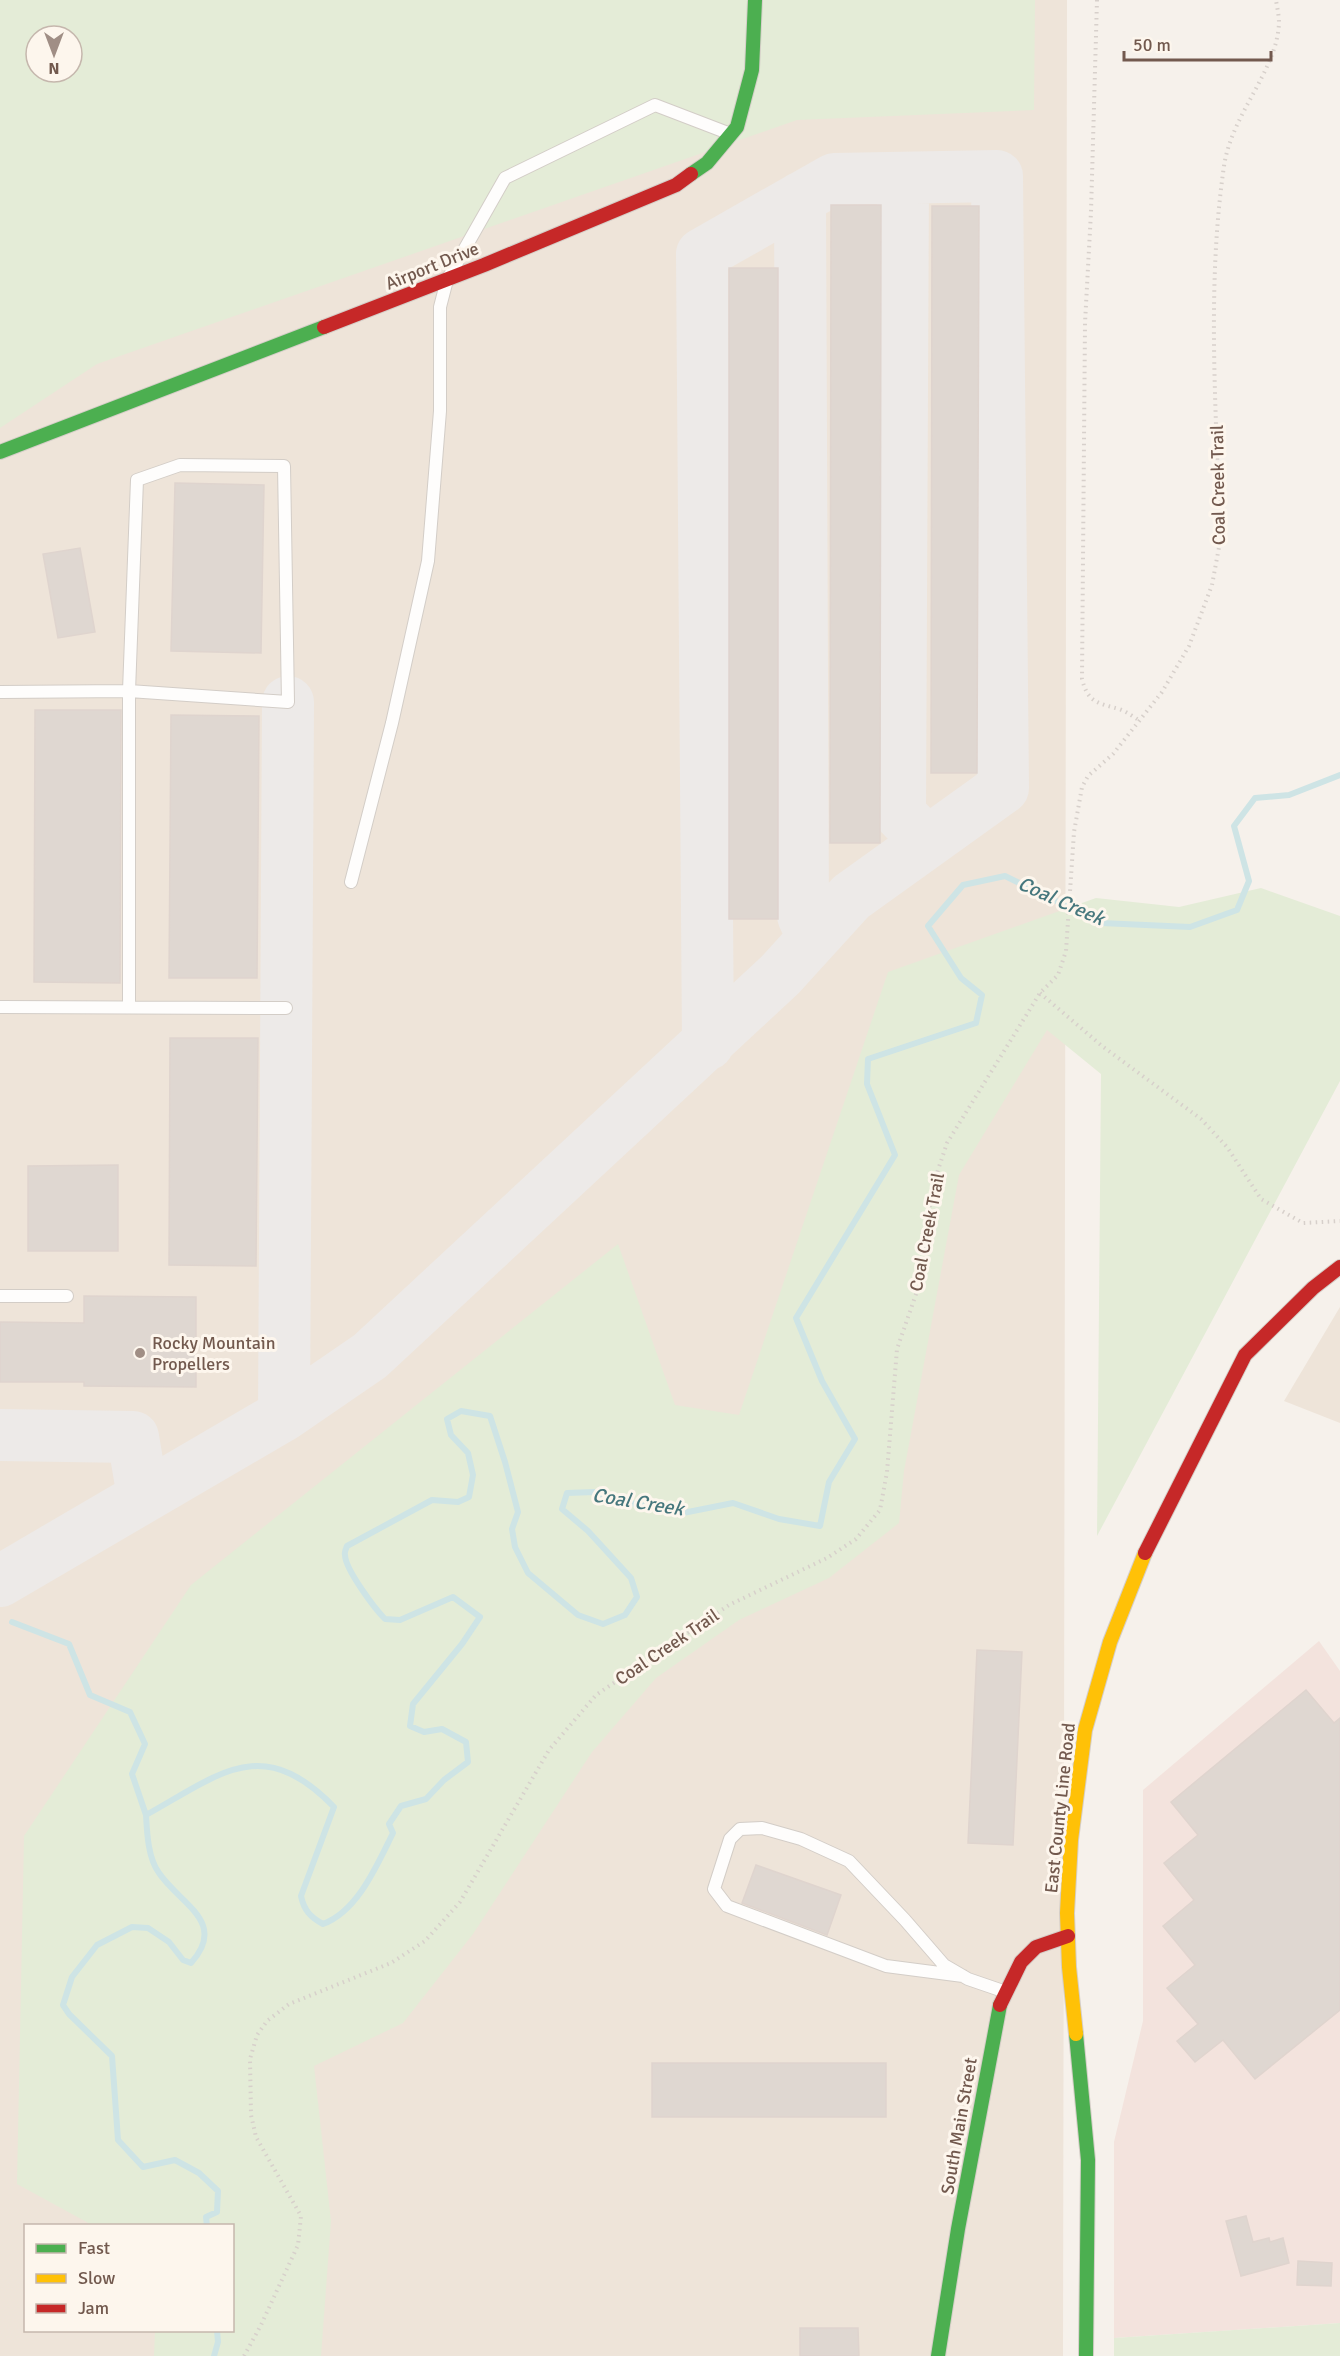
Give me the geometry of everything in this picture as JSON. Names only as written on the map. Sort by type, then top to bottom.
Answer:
[{"type":"street","name":"Airport Drive","points":[[0,452],[447,280],[676,185],[707,164],[737,127],[752,70],[755,0]]},
{"type":"street","name":"East County Line Road","points":[[1086,2356],[1088,2160],[1068,1936],[1071,1840],[1085,1730],[1110,1642],[1129,1590],[1162,1514],[1245,1355],[1313,1288],[1340,1267]]},
{"type":"street","name":"South Main Street","points":[[938,2356],[958,2229],[997,2016],[1004,1991],[1021,1962],[1036,1947],[1068,1936]]},
{"type":"lane","points":[[351,882],[392,723],[428,561],[440,411],[440,307],[447,280],[505,178],[655,105],[732,134]]},
{"type":"lane","points":[[0,692],[129,691],[288,702],[284,466],[180,465],[137,480],[129,691],[129,1007]]},
{"type":"lane","points":[[0,1007],[286,1008]]},
{"type":"lane","points":[[0,1296],[67,1296]]},
{"type":"lane","points":[[963,1976],[886,1966],[727,1906],[714,1889],[730,1839],[740,1829],[762,1828],[801,1839],[849,1861],[944,1965],[963,1976],[1004,1991]]},
{"type":"path","points":[[1097,0],[1091,212],[1085,323],[1082,679],[1085,692],[1093,700],[1104,706],[1122,710],[1140,721]]},
{"type":"path","name":"Coal Creek Trail","points":[[244,2356],[298,2245],[301,2217],[256,2137],[251,2115],[250,2059],[257,2035],[267,2021],[289,2004],[391,1963],[425,1941],[460,1902],[549,1750],[596,1695],[729,1605],[827,1558],[856,1539],[880,1510],[887,1472],[897,1349],[924,1271],[928,1215],[936,1176],[947,1143],[1040,993],[1058,975],[1066,951],[1074,832],[1082,787],[1088,776],[1113,753],[1162,692],[1189,646],[1218,564],[1220,542],[1213,316],[1222,186],[1229,142],[1275,46],[1279,21],[1276,0]]},
{"type":"path","points":[[1040,993],[1102,1046],[1201,1119],[1227,1147],[1261,1199],[1303,1223],[1340,1221]]},
{"type":"shaded area","points":[[0,0],[1067,0],[1063,2356],[0,2356]]},
{"type":"shaded area","points":[[1340,1307],[1340,1423],[1284,1401]]},
{"type":"shaded area","points":[[1319,1641],[1340,1671],[1340,2323],[1114,2338],[1114,2142],[1143,2021],[1143,1790]]},
{"type":"green space","points":[[0,0],[1035,0],[1034,110],[797,120],[97,364],[0,428]]},
{"type":"green space","points":[[1261,888],[1340,916],[1340,1081],[1097,1536],[1101,1074],[1047,1030],[959,1175],[904,1471],[899,1523],[829,1578],[739,1620],[656,1678],[592,1752],[473,1934],[403,2023],[314,2066],[331,2221],[321,2356],[154,2356],[155,2332],[234,2332],[234,2224],[90,2224],[17,2184],[24,1836],[191,1585],[618,1244],[675,1405],[739,1415],[888,972],[1096,898],[1179,907]]},
{"type":"green space","points":[[1340,2323],[1340,2356],[1114,2356],[1114,2338]]},
{"type":"building","points":[[831,205],[881,205],[880,843],[830,843]]},
{"type":"building","points":[[932,206],[979,206],[977,773],[931,773]]},
{"type":"building","points":[[729,268],[778,268],[778,919],[729,919]]},
{"type":"building","points":[[175,483],[264,485],[261,653],[171,651]]},
{"type":"building","points":[[80,548],[95,632],[58,638],[43,554]]},
{"type":"building","points":[[35,710],[121,710],[120,983],[34,982]]},
{"type":"building","points":[[171,715],[259,716],[257,978],[169,978]]},
{"type":"building","points":[[170,1038],[258,1038],[256,1266],[169,1265]]},
{"type":"building","points":[[118,1165],[118,1251],[28,1251],[28,1166]]},
{"type":"building","name":"Rocky Mountain Propellers","points":[[84,1296],[196,1297],[196,1387],[84,1386],[84,1382],[0,1382],[0,1322],[84,1323]]},
{"type":"building","points":[[977,1650],[1022,1652],[1013,1845],[968,1843]]},
{"type":"building","points":[[1306,1690],[1334,1723],[1340,1718],[1340,2010],[1255,2079],[1223,2040],[1195,2062],[1177,2041],[1198,2024],[1167,1988],[1195,1965],[1163,1926],[1194,1900],[1164,1863],[1198,1835],[1171,1802]]},
{"type":"building","points":[[756,1865],[841,1895],[827,1935],[742,1903]]},
{"type":"building","points":[[652,2063],[886,2063],[886,2117],[652,2117]]},
{"type":"building","points":[[1246,2216],[1253,2242],[1269,2238],[1270,2242],[1283,2238],[1289,2263],[1241,2276],[1226,2221]]},
{"type":"building","points":[[1298,2261],[1332,2263],[1331,2286],[1297,2285]]},
{"type":"building","points":[[800,2328],[858,2328],[859,2356],[800,2356]]},
{"type":"waterway","name":"Coal Creek","points":[[207,2224],[206,2217],[217,2212],[218,2191],[199,2173],[175,2160],[143,2167],[118,2140],[112,2056],[69,2014],[63,2005],[72,1977],[97,1945],[132,1927],[148,1928],[169,1942],[183,1960],[191,1963],[201,1949],[205,1936],[203,1925],[197,1914],[168,1884],[152,1860],[146,1815],[196,1786],[241,1768],[262,1766],[285,1771],[308,1784],[334,1807],[301,1896],[308,1913],[323,1924],[346,1909],[365,1886],[393,1833],[389,1824],[401,1806],[426,1799],[444,1780],[468,1762],[466,1742],[442,1729],[424,1732],[410,1726],[413,1704],[462,1644],[480,1617],[453,1597],[400,1620],[385,1619],[350,1570],[345,1554],[347,1546],[432,1500],[458,1502],[469,1497],[473,1475],[468,1453],[451,1435],[447,1419],[461,1411],[490,1416],[518,1512],[512,1529],[515,1547],[528,1573],[578,1615],[603,1624],[625,1615],[637,1597],[631,1578],[588,1531],[562,1509],[567,1493],[594,1492],[615,1500],[683,1513],[733,1503],[779,1519],[820,1526],[829,1482],[855,1439],[822,1381],[796,1318],[895,1155],[867,1084],[868,1059],[976,1023],[982,995],[961,978],[928,926],[963,885],[1005,876],[1101,923],[1190,927],[1237,910],[1249,881],[1234,826],[1255,798],[1289,795],[1340,775]]},
{"type":"waterway","points":[[12,1622],[69,1644],[90,1695],[130,1712],[145,1744],[132,1774],[146,1815]]},
{"type":"waterway","name":"Coal Creek","points":[[214,2356],[218,2342],[217,2332]]},
{"type":"taxiway","points":[[0,1581],[284,1415],[370,1356],[780,975],[851,897],[1003,788],[997,176],[834,179],[702,254],[708,1044]]},
{"type":"taxiway","points":[[903,178],[900,814],[927,842]]},
{"type":"taxiway","points":[[800,198],[803,916],[813,938]]},
{"type":"taxiway","points":[[284,1415],[288,702]]},
{"type":"taxiway","points":[[0,1435],[133,1437],[143,1497]]},
{"type":"traffic: fast","points":[[691,174],[707,163],[737,127],[752,70],[755,0]]},
{"type":"traffic: fast","points":[[0,452],[324,327]]},
{"type":"traffic: fast","points":[[938,2356],[958,2229],[1000,2005]]},
{"type":"traffic: fast","points":[[1076,2034],[1088,2160],[1086,2356]]},
{"type":"traffic: slow","points":[[1076,2034],[1069,1967],[1067,1913],[1071,1840],[1085,1730],[1110,1642],[1145,1553]]},
{"type":"traffic: jam","points":[[324,327],[484,265],[676,185],[691,174]]},
{"type":"traffic: jam","points":[[1145,1553],[1245,1355],[1313,1288],[1340,1267]]},
{"type":"traffic: jam","points":[[1000,2005],[1021,1962],[1036,1947],[1068,1936]]},
{"type":"place","name":"Rocky Mountain Propellers","points":[[140,1353]]}]
